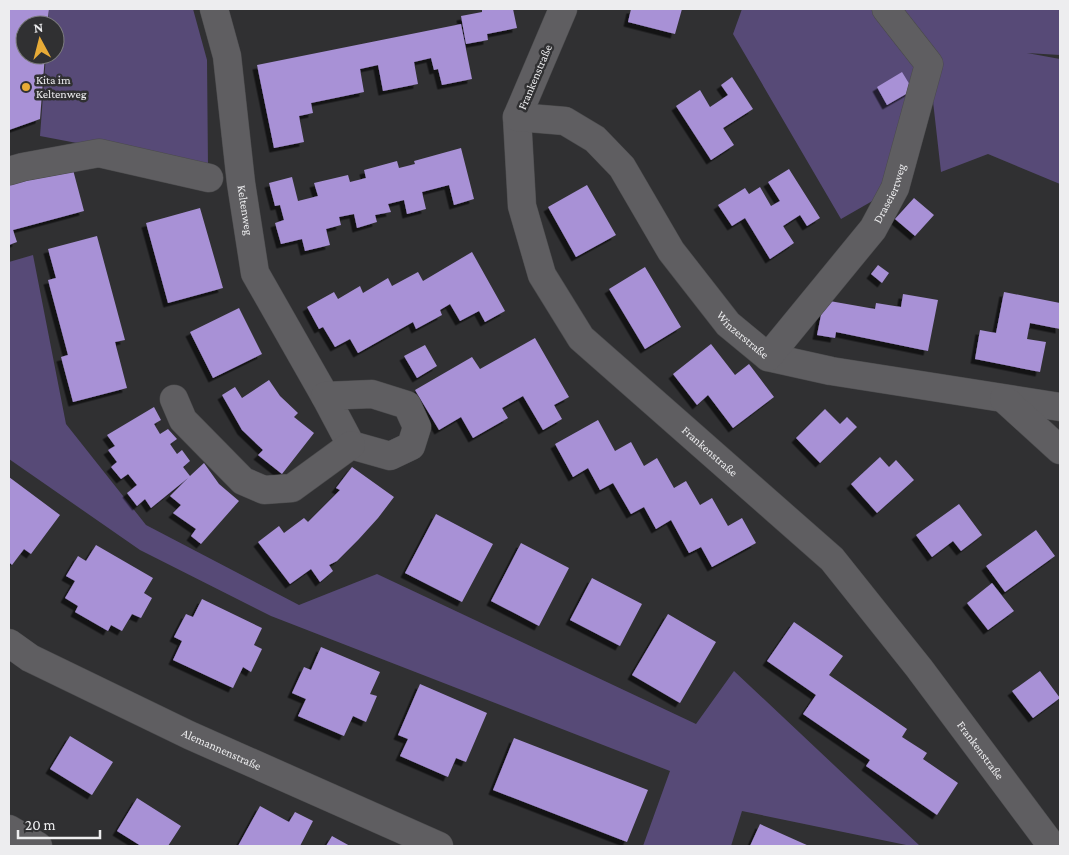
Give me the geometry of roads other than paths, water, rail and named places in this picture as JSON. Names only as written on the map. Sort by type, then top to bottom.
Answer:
[{"type":"street","name":"Keltenweg","points":[[214,9],[227,56],[241,183],[255,273],[351,445]]},
{"type":"street","name":"Frankenstraße","points":[[563,9],[517,117],[522,206],[542,275],[581,338],[832,559],[919,668],[1052,846]]},
{"type":"street","name":"Draseiertweg","points":[[768,356],[873,229],[895,188],[929,64],[886,9]]},
{"type":"street","name":"Winzerstraße","points":[[517,117],[565,121],[595,139],[622,167],[671,251],[728,324],[768,356],[831,371],[1060,407]]},
{"type":"street","points":[[9,171],[23,166],[99,153],[208,178]]},
{"type":"street","points":[[174,399],[184,420],[243,481],[264,490],[292,488],[351,445],[390,456],[411,446],[417,427],[407,404],[372,394],[325,396]]},
{"type":"street","points":[[1004,399],[1060,450]]},
{"type":"street","name":"Alemannenstraße","points":[[9,643],[30,658],[189,736],[439,846]]},
{"type":"street","points":[[9,829],[38,846]]},
{"type":"place","name":"Kita im Keltenweg","points":[[26,87]]}]
